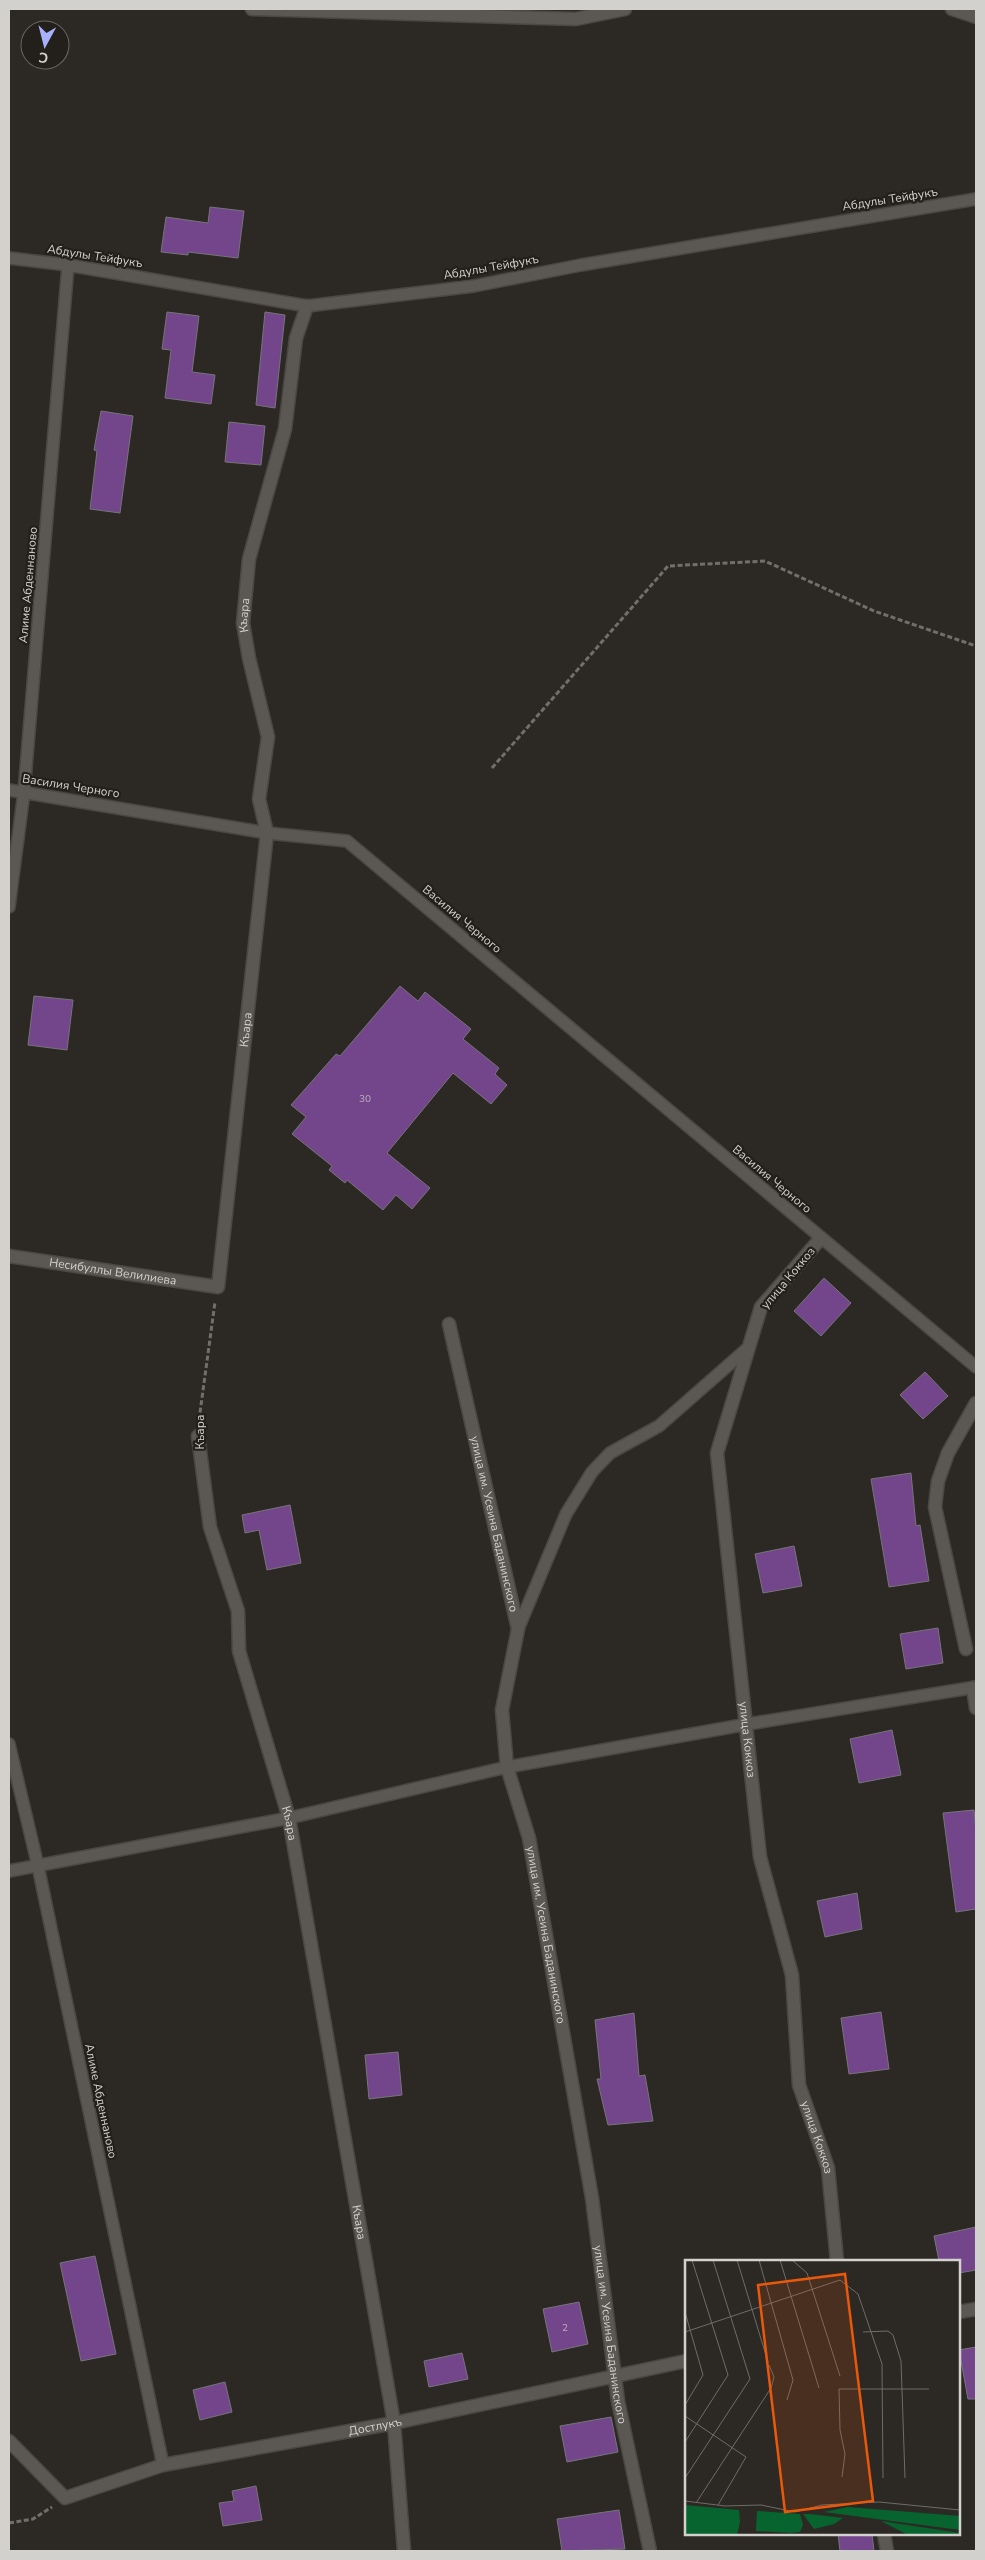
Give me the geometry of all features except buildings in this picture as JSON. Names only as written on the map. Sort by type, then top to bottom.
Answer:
[{"type":"street","points":[[252,9],[576,18],[624,9]]},
{"type":"street","points":[[952,9],[976,17]]},
{"type":"street","name":"Къара","points":[[218,1287],[267,833],[259,799],[268,737],[249,658],[244,623],[249,559],[285,429],[296,338],[308,306]]},
{"type":"street","name":"улица Коккоз","points":[[822,1238],[762,1307],[717,1453],[748,1724],[760,1856],[792,1974],[799,2085],[828,2168],[836,2260]]},
{"type":"street","name":"Несибуллы Велилиева","points":[[9,1256],[218,1287]]},
{"type":"street","name":"улица им. Усеина Баданинского","points":[[449,1324],[518,1629],[502,1710],[507,1767],[529,1838],[592,2198],[618,2402],[650,2551]]},
{"type":"street","points":[[966,1649],[935,1507],[938,1481],[948,1453],[976,1403]]},
{"type":"street","name":"Къара","points":[[198,1436],[210,1527],[238,1611],[239,1652],[289,1818],[394,2423],[404,2551]]},
{"type":"street","points":[[975,1688],[976,1708]]},
{"type":"street","points":[[960,2312],[976,2309]]},
{"type":"street","name":"Достлукъ","points":[[65,2498],[162,2465],[394,2423],[685,2361]]},
{"type":"street","points":[[9,2441],[65,2498]]},
{"type":"street","points":[[884,2535],[887,2551]]},
{"type":"lane","name":"Абдулы Тейфукъ","points":[[9,258],[68,265],[308,306],[474,286],[581,265],[976,199]]},
{"type":"lane","name":"Алиме Абденнаново","points":[[9,907],[24,792],[68,265]]},
{"type":"lane","name":"Василия Черного","points":[[9,790],[267,833],[347,841],[976,1367]]},
{"type":"lane","points":[[518,1629],[566,1514],[592,1472],[610,1454],[659,1426],[750,1346]]},
{"type":"lane","points":[[9,1871],[289,1818],[507,1767],[748,1724],[975,1688]]},
{"type":"lane","name":"Алиме Абденнаново","points":[[9,1744],[38,1866],[162,2465]]},
{"type":"path","points":[[492,768],[668,566],[765,561],[874,611],[976,646]]},
{"type":"path","name":"Къара","points":[[198,1436],[202,1391],[218,1287]]},
{"type":"path","points":[[9,2523],[32,2519],[65,2498]]}]
